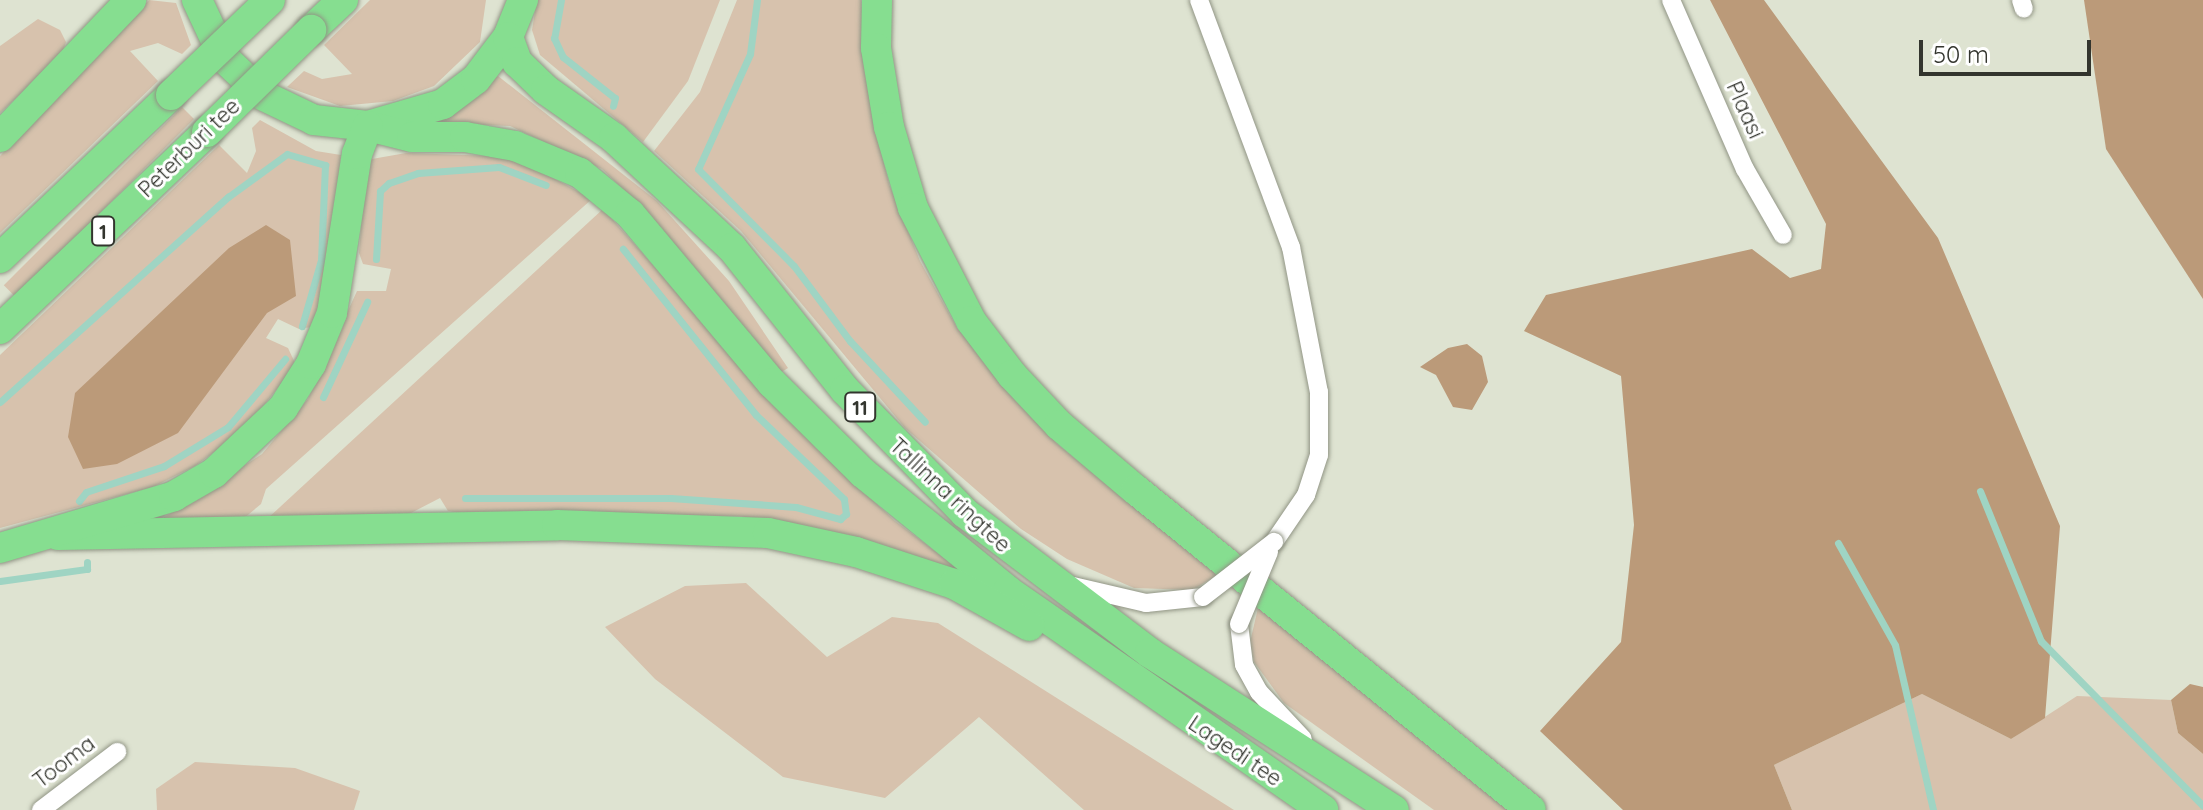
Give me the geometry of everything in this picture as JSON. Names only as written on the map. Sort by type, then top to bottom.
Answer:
[{"type":"highway","points":[[0,137],[131,0]]},
{"type":"highway","points":[[197,0],[224,58],[264,96],[314,120],[368,126],[443,104],[476,79],[508,37],[523,0]]},
{"type":"highway","name":"1","points":[[0,258],[270,0]]},
{"type":"highway","name":"Peterburi tee","points":[[0,329],[343,0]]},
{"type":"highway","points":[[877,0],[876,48],[889,127],[913,208],[971,321],[1012,375],[1059,425],[1136,490],[1531,810]]},
{"type":"highway","name":"Tallinna ringtee","points":[[508,37],[517,62],[546,90],[614,138],[732,248],[896,447],[1046,580],[1394,810]]},
{"type":"highway","points":[[0,548],[58,535],[174,496],[214,473],[283,408],[311,364],[332,313],[357,154],[368,126]]},
{"type":"highway","name":"Tallinna ringtee","points":[[368,126],[412,137],[465,137],[515,146],[580,173],[630,214],[772,383],[863,473],[1008,591],[1147,692]]},
{"type":"highway","points":[[58,535],[557,525],[768,533],[856,552],[954,584],[1147,692]]},
{"type":"highway","name":"Lagedi tee","points":[[1147,692],[1323,810]]},
{"type":"street","points":[[1199,0],[1291,247],[1319,392],[1319,455],[1306,495],[1274,542],[1239,624],[1244,665],[1259,692],[1336,773]]},
{"type":"street","name":"Plaasi","points":[[1671,0],[1745,169],[1783,235]]},
{"type":"street","points":[[1046,580],[1146,603],[1203,597],[1274,542]]},
{"type":"street","name":"Tooma","points":[[41,810],[117,752]]},
{"type":"shaded area","points":[[149,0],[176,3],[191,45],[182,54],[158,43],[130,51],[158,81],[0,233],[0,156]]},
{"type":"shaded area","points":[[370,0],[486,0],[480,42],[434,86],[393,101],[340,106],[287,87],[304,71],[322,79],[352,74],[324,45]]},
{"type":"shaded area","points":[[537,0],[720,0],[688,81],[643,142],[540,55],[532,30]]},
{"type":"shaded area","points":[[737,0],[861,0],[871,109],[889,184],[920,261],[957,328],[1056,443],[1217,575],[1193,590],[1134,588],[1067,559],[1021,529],[905,428],[741,231],[654,151],[700,92]]},
{"type":"shaded area","points":[[1710,0],[1764,0],[1938,238],[2060,526],[2045,718],[2011,739],[1922,694],[1774,765],[1792,810],[1623,810],[1540,731],[1621,642],[1634,525],[1621,376],[1524,331],[1546,295],[1752,249],[1790,278],[1821,269],[1826,224]]},
{"type":"shaded area","points":[[2084,0],[2203,0],[2203,299],[2106,149]]},
{"type":"shaded area","points":[[38,19],[60,30],[66,42],[61,56],[0,113],[0,46]]},
{"type":"shaded area","points":[[498,76],[657,201],[729,281],[788,368],[780,373],[651,216],[602,169],[510,126],[433,123]]},
{"type":"shaded area","points":[[182,107],[194,119],[16,297],[4,285]]},
{"type":"shaded area","points":[[260,120],[316,151],[341,155],[326,292],[311,327],[299,329],[278,319],[266,338],[288,348],[296,365],[244,430],[195,466],[153,487],[0,528],[0,355],[219,145],[247,173],[256,151],[252,128]]},
{"type":"shaded area","points":[[406,153],[494,156],[531,166],[592,199],[266,489],[261,504],[243,519],[162,519],[262,454],[308,399],[357,291],[386,291],[391,269],[363,264],[359,253],[365,178],[372,159]]},
{"type":"shaded area","points":[[603,209],[815,447],[895,521],[976,582],[806,526],[739,516],[469,514],[448,511],[440,498],[409,514],[267,519]]},
{"type":"shaded area","points":[[266,225],[290,240],[296,296],[267,313],[178,433],[117,464],[83,469],[68,437],[75,393],[229,248]]},
{"type":"shaded area","points":[[1467,344],[1482,356],[1488,382],[1472,410],[1453,407],[1436,375],[1420,367],[1448,348]]},
{"type":"shaded area","points":[[746,583],[827,657],[892,617],[938,623],[1234,810],[1084,810],[979,717],[885,798],[783,777],[655,679],[605,627],[685,586]]},
{"type":"shaded area","points":[[1259,604],[1512,810],[1434,810],[1284,703],[1254,662],[1250,642]]},
{"type":"shaded area","points":[[2190,684],[2203,687],[2203,754],[2178,733],[2171,700]]},
{"type":"shaded area","points":[[1922,694],[2011,739],[2077,696],[2171,700],[2178,733],[2203,754],[2203,810],[1792,810],[1774,765]]},
{"type":"shaded area","points":[[195,762],[295,768],[360,791],[354,810],[157,810],[156,789]]},
{"type":"waterway","points":[[561,0],[554,38],[563,57],[615,98],[613,106]]},
{"type":"waterway","points":[[757,0],[750,54],[698,169],[794,266],[850,341],[925,422]]},
{"type":"waterway","points":[[0,402],[228,197],[287,154],[325,165],[321,260],[302,326]]},
{"type":"waterway","points":[[376,259],[380,191],[389,183],[418,173],[499,167],[546,185]]},
{"type":"waterway","points":[[465,498],[671,498],[796,507],[840,519],[846,514],[844,499],[756,415],[623,249]]},
{"type":"waterway","points":[[323,397],[367,302]]},
{"type":"waterway","points":[[79,501],[86,492],[164,466],[228,427],[285,359]]},
{"type":"waterway","points":[[1980,491],[2041,641],[2203,806]]},
{"type":"waterway","points":[[1838,543],[1895,645],[1933,810]]},
{"type":"waterway","points":[[0,581],[87,569],[87,562]]}]
